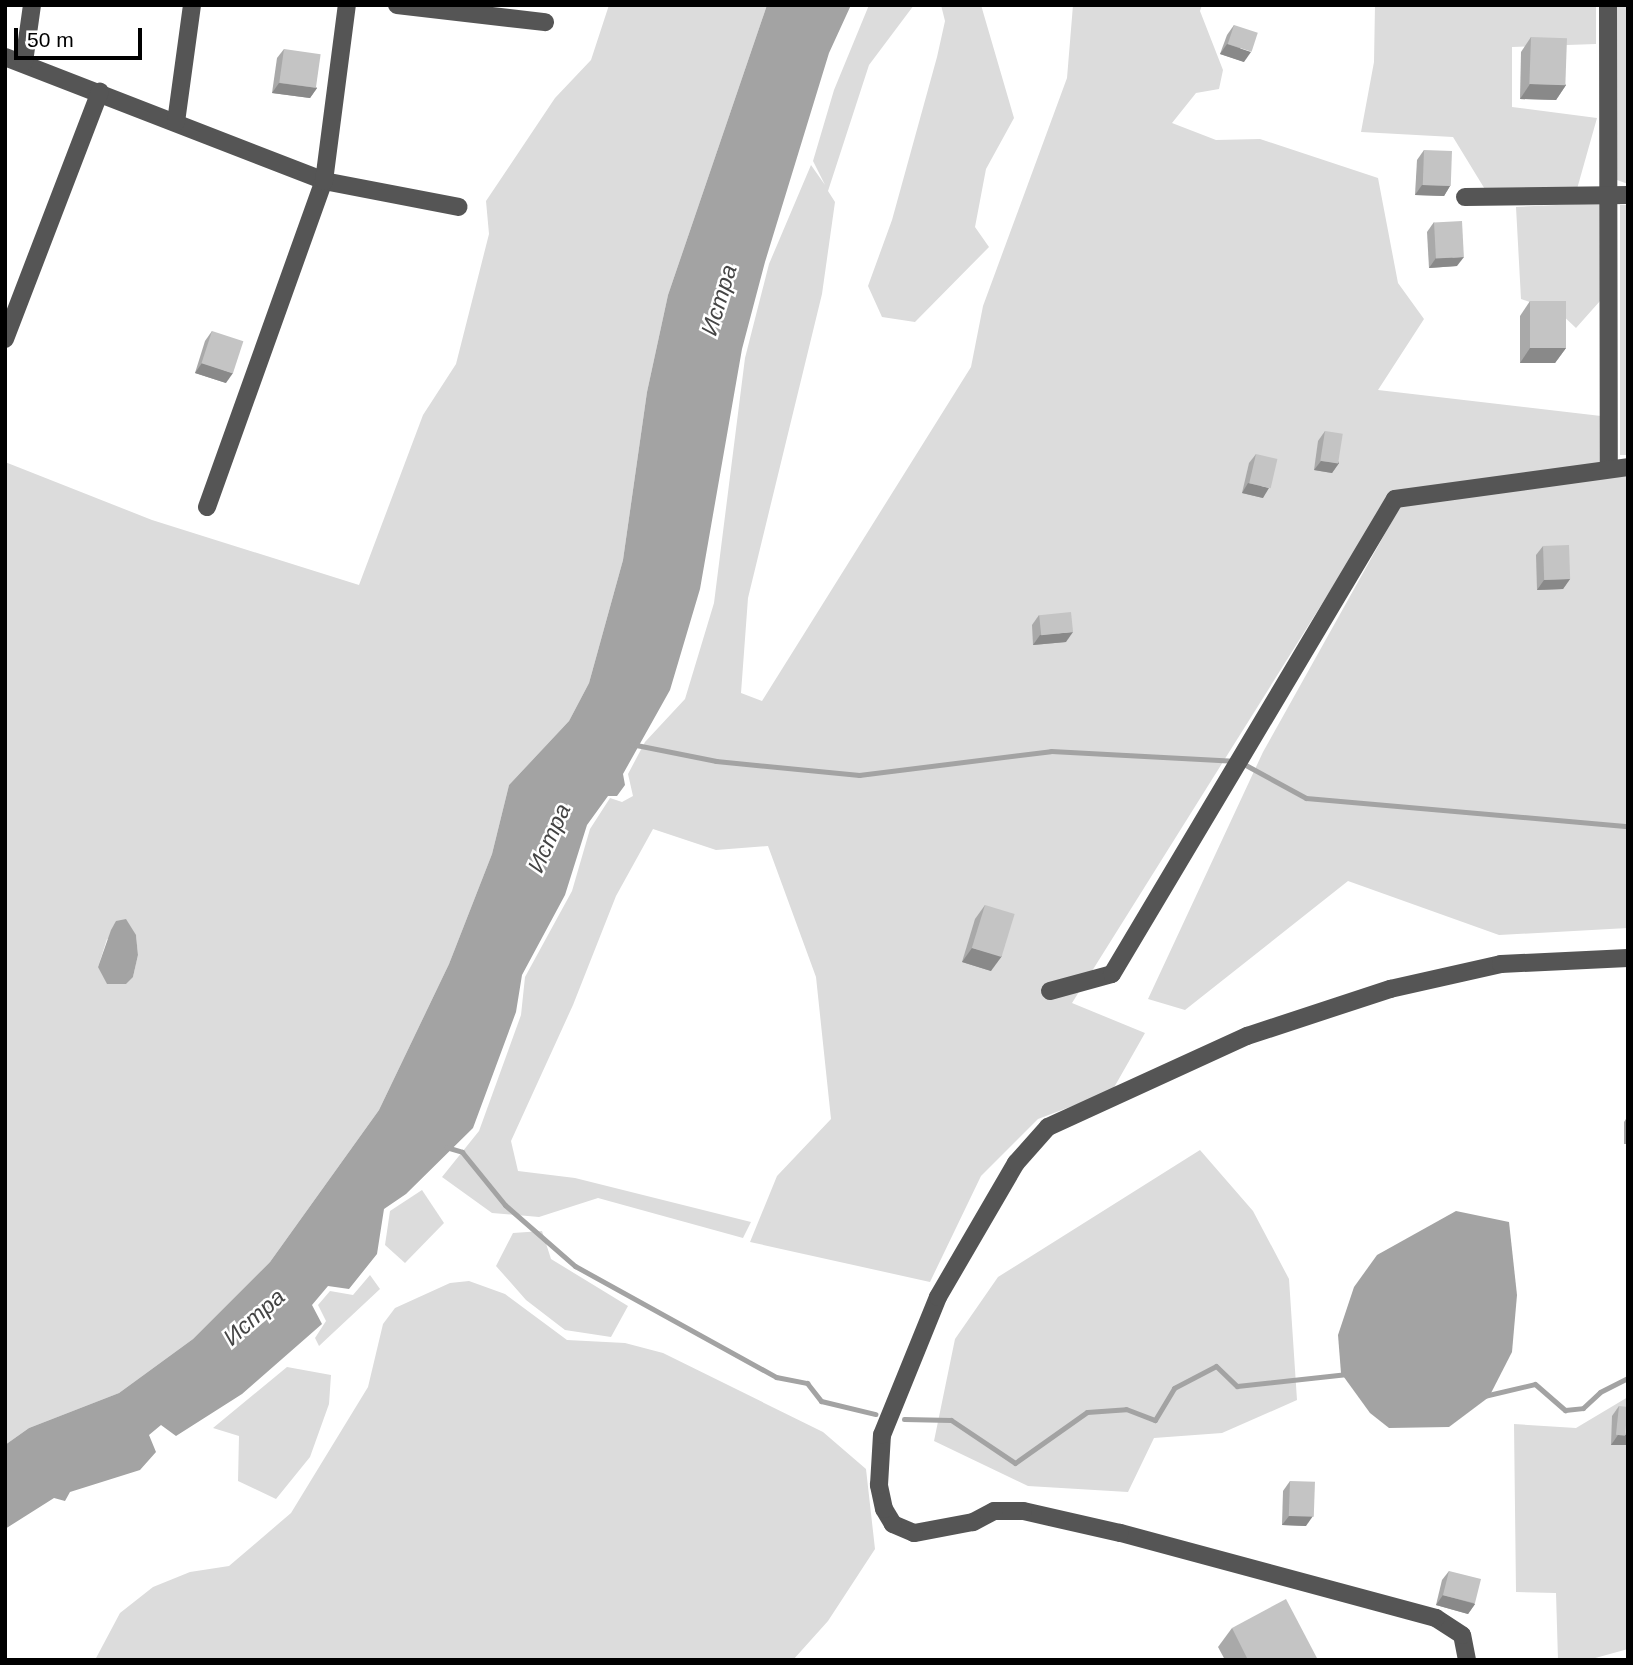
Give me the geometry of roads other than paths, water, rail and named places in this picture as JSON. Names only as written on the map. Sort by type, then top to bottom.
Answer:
[{"type":"street","points":[[24,62],[32,5]]},
{"type":"street","points":[[176,122],[192,5]]},
{"type":"street","points":[[207,507],[324,181],[347,5]]},
{"type":"street","points":[[397,5],[545,22]]},
{"type":"street","points":[[1608,5],[1609,469]]},
{"type":"street","points":[[5,57],[24,62],[324,181],[459,207]]},
{"type":"street","points":[[5,339],[100,92]]},
{"type":"street","points":[[1465,197],[1628,195]]},
{"type":"street","points":[[1050,991],[1112,974],[1395,499],[1628,467]]},
{"type":"street","points":[[1467,1660],[1462,1635],[1436,1618],[1120,1533],[1023,1511],[994,1511],[973,1522],[914,1533],[893,1524],[884,1509],[879,1485],[882,1435],[937,1297],[1016,1163],[1048,1127],[1247,1037],[1390,989],[1501,964],[1628,958]]},
{"type":"water","name":"Истра","points":[[767,5],[851,5],[829,53],[765,262],[742,349],[700,589],[670,690],[623,774],[625,785],[617,796],[608,796],[587,825],[565,895],[522,975],[516,1012],[473,1128],[406,1194],[384,1209],[377,1254],[349,1289],[328,1286],[312,1305],[322,1324],[242,1394],[176,1436],[161,1425],[149,1435],[156,1452],[140,1470],[70,1492],[65,1501],[54,1498],[5,1529],[5,1445],[29,1428],[119,1393],[193,1339],[270,1262],[379,1110],[449,964],[492,854],[509,785],[569,721],[589,683],[623,560],[647,392],[668,295]]},
{"type":"water","points":[[126,919],[136,935],[138,955],[133,977],[126,984],[107,984],[98,967],[116,921]]},
{"type":"water","points":[[1456,1211],[1509,1222],[1517,1295],[1512,1352],[1489,1397],[1449,1427],[1389,1428],[1370,1413],[1341,1373],[1338,1335],[1354,1287],[1377,1255]]},
{"type":"waterway","points":[[631,744],[716,761],[859,775],[1051,751],[1233,761]]},
{"type":"waterway","points":[[1242,763],[1306,798],[1628,826]]},
{"type":"waterway","points":[[446,1147],[462,1152],[505,1205],[575,1266],[776,1377],[807,1383],[821,1401],[875,1414]]},
{"type":"waterway","points":[[904,1419],[951,1420],[1015,1463],[1087,1412],[1126,1409],[1155,1420],[1174,1388],[1216,1366],[1237,1386],[1347,1374]]},
{"type":"waterway","points":[[1484,1396],[1535,1384],[1565,1410],[1583,1408],[1600,1392],[1628,1378]]}]
